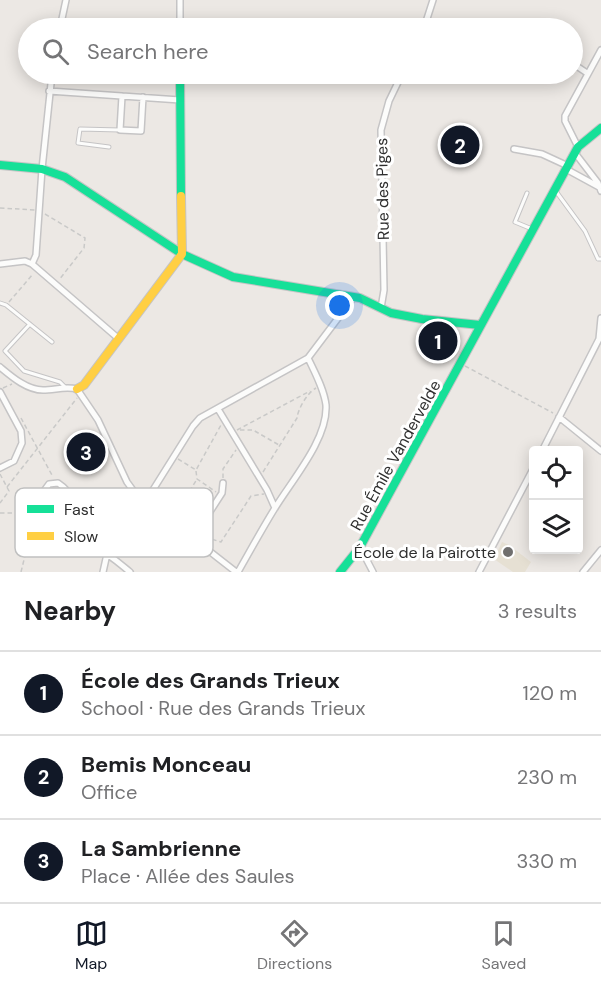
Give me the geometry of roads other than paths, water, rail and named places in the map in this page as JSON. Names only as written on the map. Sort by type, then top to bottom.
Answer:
[{"type":"street","points":[[62,18],[66,0]]},
{"type":"street","points":[[180,0],[180,18]]},
{"type":"street","points":[[427,18],[433,0]]},
{"type":"street","points":[[583,81],[601,50]]},
{"type":"street","points":[[583,70],[587,73]]},
{"type":"street","points":[[35,266],[50,84]]},
{"type":"street","points":[[79,392],[182,254],[180,84]]},
{"type":"street","name":"Rue des Piges","points":[[381,308],[384,290],[381,130],[389,101],[397,84]]},
{"type":"street","points":[[581,84],[565,116],[565,122],[576,150],[600,190]]},
{"type":"street","points":[[49,92],[180,100]]},
{"type":"street","points":[[122,96],[120,130],[141,131],[143,97]]},
{"type":"street","points":[[576,150],[601,128]]},
{"type":"street","points":[[514,149],[542,154],[567,167],[600,190]]},
{"type":"street","name":"Rue Émile Vandervelde","points":[[340,572],[360,547],[576,150]]},
{"type":"street","points":[[0,165],[42,170],[65,177],[182,254],[233,277],[354,297],[391,313],[422,319],[480,325]]},
{"type":"street","points":[[0,264],[25,261],[35,266],[119,339]]},
{"type":"street","points":[[154,488],[200,418],[308,358],[354,297]]},
{"type":"street","points":[[544,446],[600,340],[601,318]]},
{"type":"street","points":[[213,553],[237,572],[316,443],[322,430],[326,406],[321,386],[308,358]]},
{"type":"street","points":[[0,368],[36,389],[65,387],[79,392],[98,420],[131,488]]},
{"type":"street","points":[[0,468],[14,461],[22,443],[21,431],[2,390]]},
{"type":"street","points":[[218,409],[234,431],[275,508]]},
{"type":"street","points":[[559,417],[601,451]]},
{"type":"street","points":[[479,572],[529,477]]},
{"type":"street","points":[[46,488],[49,484],[56,483],[66,488]]},
{"type":"street","points":[[213,507],[221,495],[222,483]]},
{"type":"street","points":[[360,547],[373,572]]},
{"type":"street","points":[[583,572],[601,550]]},
{"type":"street","points":[[103,572],[106,557]]},
{"type":"street","points":[[111,557],[130,572]]},
{"type":"lane","points":[[109,147],[78,143],[80,129],[120,130]]},
{"type":"lane","points":[[555,189],[585,231],[598,259],[601,259]]},
{"type":"lane","points":[[527,193],[515,222],[533,229]]},
{"type":"lane","points":[[0,303],[6,305],[52,342]]},
{"type":"lane","points":[[30,324],[5,351],[24,371],[60,382],[65,387]]},
{"type":"place","name":"Bemis Monceau","points":[[460,145]]},
{"type":"place","name":"École des Grands Trieux","points":[[438,341]]},
{"type":"place","name":"La Sambrienne","points":[[86,452]]},
{"type":"place","name":"École de la Pairotte","points":[[508,552]]}]
